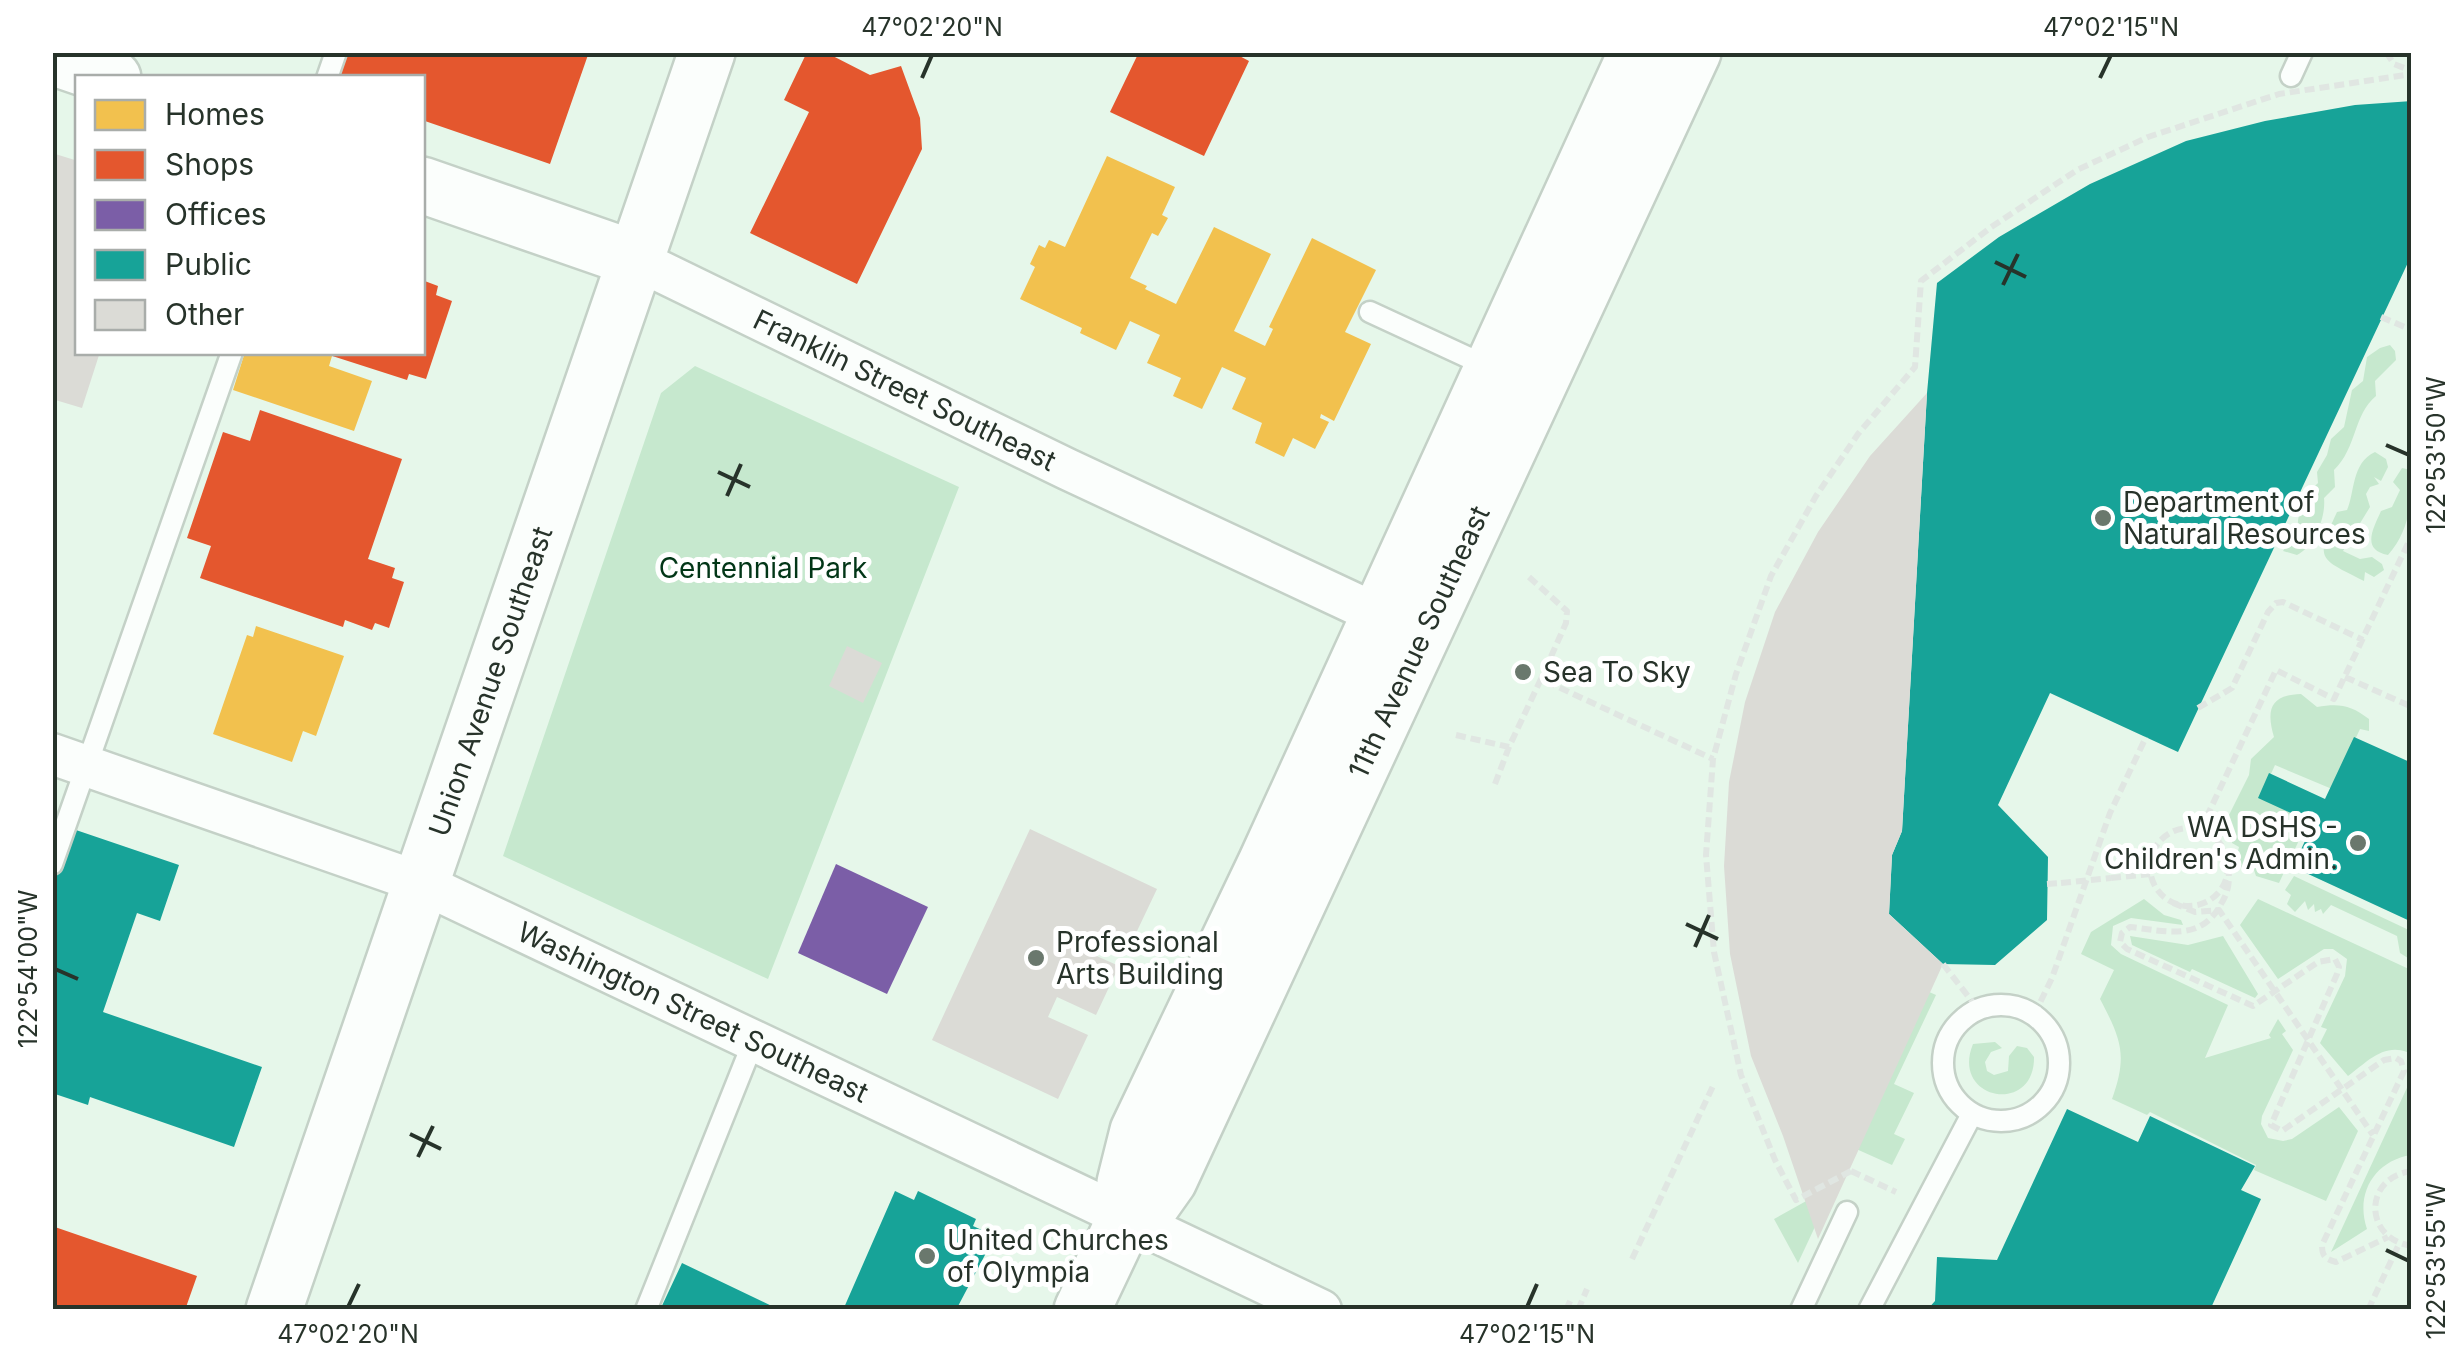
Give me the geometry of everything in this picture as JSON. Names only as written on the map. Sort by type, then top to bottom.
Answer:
[{"type":"street","name":"Union Avenue Southeast","points":[[274,1310],[707,52]]},
{"type":"street","name":"11th Avenue Southeast","points":[[1082,1310],[1127,1215],[1125,1183],[1138,1131],[1380,615],[1637,52]]},
{"type":"street","name":"11th Avenue Southeast","points":[[1127,1215],[1152,1204],[1169,1180],[1693,52]]},
{"type":"street","points":[[52,57],[104,75]]},
{"type":"street","name":"Franklin Street Southeast","points":[[425,185],[635,260],[1380,615]]},
{"type":"street","name":"Washington Street Southeast","points":[[69,760],[419,882],[1321,1310]]},
{"type":"lane","points":[[2291,76],[2302,52]]},
{"type":"lane","points":[[1370,312],[1493,368]]},
{"type":"lane","points":[[52,864],[69,760],[231,355]]},
{"type":"lane","points":[[2003,1004],[2034,1015],[2051,1033],[2058,1050],[2059,1070],[2054,1088],[2027,1115],[2009,1121],[1990,1121],[1972,1114],[1957,1102],[1942,1066],[1944,1047],[1953,1030],[1978,1009],[2003,1004]]},
{"type":"lane","points":[[646,1310],[754,1040]]},
{"type":"lane","points":[[1869,1310],[1972,1114]]},
{"type":"lane","points":[[1802,1310],[1847,1212]]},
{"type":"path","points":[[2386,52],[2394,64],[2412,72]]},
{"type":"path","points":[[1924,1205],[1851,1171],[1796,1200],[1741,1075],[1714,952],[1706,855],[1713,759],[1736,674],[1771,576],[1816,496],[1915,368],[1920,281],[2076,170],[2148,137],[2279,94],[2412,72]]},
{"type":"path","points":[[2382,317],[2412,330]]},
{"type":"path","points":[[2200,830],[2276,670],[2334,698],[2412,535]]},
{"type":"path","points":[[1495,784],[1566,623],[1567,611],[1529,576]]},
{"type":"path","points":[[2198,708],[2232,688],[2276,603],[2283,602],[2363,640]]},
{"type":"path","points":[[2345,677],[2412,707]]},
{"type":"path","points":[[1540,679],[1713,759]]},
{"type":"path","points":[[1456,735],[1509,747]]},
{"type":"path","points":[[2034,1015],[2052,978],[2110,814],[2146,737]]},
{"type":"path","points":[[2218,910],[2195,912],[2173,903],[2155,886],[2150,874],[2154,849],[2162,840],[2185,829],[2200,830],[2218,842],[2228,866],[2230,880],[2218,910],[2207,924],[2194,931],[2180,934],[2130,927],[2122,933],[2120,942],[2127,949],[2254,1006],[2318,962],[2335,959],[2339,966],[2337,974],[2271,1125],[2282,1131],[2384,1060],[2401,1061],[2404,1071],[2322,1245],[2322,1254],[2336,1262],[2388,1237]]},
{"type":"path","points":[[2173,903],[2200,905],[2211,899],[2226,879],[2228,866]]},
{"type":"path","points":[[2047,884],[2150,874]]},
{"type":"path","points":[[2218,910],[2374,1136]]},
{"type":"path","points":[[1943,964],[1978,1009]]},
{"type":"path","points":[[1632,1259],[1713,1086]]},
{"type":"path","points":[[2412,1171],[2398,1174],[2378,1192],[2375,1212],[2378,1226],[2388,1237],[2412,1246]]},
{"type":"path","points":[[2368,1310],[2399,1244]]},
{"type":"path","points":[[1578,1310],[1587,1289]]},
{"type":"path","points":[[1566,1310],[1571,1298]]},
{"type":"green space","points":[[2390,345],[2396,360],[2375,381],[2376,396],[2363,412],[2347,452],[2334,470],[2335,487],[2324,498],[2314,538],[2297,555],[2283,551],[2298,529],[2303,504],[2318,483],[2317,472],[2331,439],[2344,427],[2352,390],[2363,381],[2367,357]]},
{"type":"green space","name":"Centennial Park","points":[[695,366],[959,487],[768,979],[503,856],[661,393]]},
{"type":"green space","points":[[2375,452],[2386,459],[2388,467],[2381,481],[2374,477],[2379,484],[2370,487],[2366,494],[2370,507],[2343,551],[2360,559],[2372,557],[2382,564],[2384,570],[2374,577],[2365,572],[2364,581],[2329,562],[2324,549],[2337,512],[2347,510],[2362,463]]},
{"type":"green space","points":[[2402,468],[2411,470],[2410,504],[2401,536],[2388,555],[2374,549],[2371,538],[2381,511],[2392,507],[2400,490],[2393,482]]},
{"type":"green space","points":[[2301,694],[2317,707],[2338,705],[2356,711],[2369,719],[2369,731],[2360,729],[2332,789],[2275,765],[2261,796],[2309,819],[2279,883],[2256,876],[2253,867],[2243,870],[2236,859],[2239,847],[2232,843],[2233,832],[2227,819],[2249,775],[2251,759],[2274,737],[2270,719],[2273,706],[2283,697]]},
{"type":"green space","points":[[2294,876],[2411,931],[2411,960],[2400,953],[2397,936],[2331,905],[2323,914],[2321,909],[2315,912],[2314,904],[2308,910],[2305,901],[2295,912],[2287,904],[2291,895],[2285,890]]},
{"type":"green space","points":[[2144,899],[2164,915],[2181,920],[2183,925],[2131,918],[2113,926],[2111,945],[2121,954],[2228,1005],[2205,1058],[2271,1038],[2278,1019],[2286,1031],[2282,1034],[2293,1050],[2262,1116],[2261,1124],[2268,1138],[2292,1139],[2339,1107],[2358,1131],[2326,1201],[2254,1170],[2256,1165],[2150,1112],[2147,1115],[2112,1099],[2120,1070],[2120,1048],[2100,999],[2114,970],[2081,954],[2091,932]]},
{"type":"green space","points":[[2258,899],[2411,970],[2411,1059],[2407,1052],[2390,1050],[2348,1076],[2320,1043],[2327,1029],[2321,1027],[2345,976],[2347,959],[2333,949],[2324,949],[2278,979],[2240,925]]},
{"type":"green space","points":[[2130,936],[2188,945],[2223,936],[2258,994],[2255,998],[2192,969],[2190,972],[2132,945]]},
{"type":"green space","points":[[1927,991],[1936,995],[1894,1084],[1914,1093],[1894,1134],[1905,1139],[1892,1165],[1854,1148]]},
{"type":"green space","points":[[1995,1042],[2002,1048],[1991,1052],[1985,1062],[1987,1071],[1994,1075],[2008,1071],[2009,1056],[2017,1046],[2027,1048],[2034,1057],[2031,1076],[2022,1088],[2009,1094],[1995,1094],[1973,1078],[1969,1063],[1973,1044]]},
{"type":"green space","points":[[2411,1079],[2411,1155],[2398,1158],[2378,1172],[2366,1192],[2367,1229],[2331,1252]]},
{"type":"green space","points":[[1817,1195],[1828,1199],[1798,1263],[1774,1219]]},
{"type":"building: Homes","points":[[1107,156],[1175,187],[1162,215],[1168,218],[1158,236],[1152,233],[1130,278],[1147,286],[1145,289],[1176,304],[1214,227],[1271,254],[1234,331],[1265,346],[1273,329],[1269,327],[1312,238],[1376,270],[1345,332],[1371,344],[1334,421],[1321,414],[1320,418],[1329,422],[1315,449],[1293,438],[1284,457],[1255,443],[1262,423],[1232,409],[1246,378],[1222,367],[1202,409],[1173,396],[1181,378],[1147,363],[1160,335],[1130,321],[1116,350],[1080,333],[1082,328],[1020,299],[1035,267],[1030,264],[1039,245],[1045,248],[1049,240],[1065,247]]},
{"type":"building: Homes","points":[[244,355],[331,355],[329,366],[372,381],[354,431],[233,390]]},
{"type":"building: Homes","points":[[256,626],[344,656],[316,736],[303,731],[292,762],[213,734],[247,635],[253,637]]},
{"type":"building: Shops","points":[[341,52],[589,52],[550,164],[425,121],[425,75],[330,75]]},
{"type":"building: Shops","points":[[807,52],[825,52],[870,75],[901,66],[920,118],[922,149],[857,284],[750,233],[809,112],[784,100]]},
{"type":"building: Shops","points":[[1139,52],[1232,52],[1249,61],[1204,156],[1110,112]]},
{"type":"building: Shops","points":[[425,281],[438,286],[436,295],[452,301],[426,379],[409,374],[407,380],[329,355],[425,355]]},
{"type":"building: Shops","points":[[260,410],[402,459],[368,559],[395,568],[392,578],[404,582],[389,628],[375,623],[372,630],[345,620],[343,627],[200,578],[211,546],[187,538],[223,432],[250,441]]},
{"type":"building: Shops","points":[[52,1226],[197,1276],[185,1310],[52,1310]]},
{"type":"building: Offices","points":[[836,864],[928,907],[887,994],[798,953]]},
{"type":"building: Public","name":"Department of Natural Resources","points":[[2412,101],[2412,254],[2178,752],[2050,693],[1998,805],[2048,857],[2047,920],[1995,965],[1943,964],[1889,914],[1892,855],[1902,831],[1937,283],[1999,237],[2090,184],[2186,141],[2265,121],[2355,105]]},
{"type":"building: Public","name":"WA DSHS - Children's Admin.","points":[[2354,737],[2412,763],[2412,922],[2293,867],[2316,817],[2307,813],[2304,819],[2258,798],[2269,773],[2325,799]]},
{"type":"building: Public","points":[[73,829],[179,865],[160,921],[137,913],[103,1012],[262,1067],[234,1147],[90,1097],[88,1105],[52,1093],[52,888]]},
{"type":"building: Public","points":[[2067,1109],[2138,1142],[2150,1116],[2255,1166],[2241,1190],[2261,1199],[2210,1310],[1927,1310],[1935,1301],[1937,1257],[1997,1260]]},
{"type":"building: Public","name":"United Churches of Olympia","points":[[895,1191],[914,1200],[918,1191],[976,1219],[973,1226],[995,1236],[956,1310],[843,1310]]},
{"type":"building: Public","points":[[682,1263],[780,1310],[660,1310]]},
{"type":"building: Other","points":[[52,153],[75,160],[75,355],[99,355],[82,408],[52,399]]},
{"type":"building: Other","points":[[1927,393],[1902,831],[1892,855],[1889,914],[1943,964],[1818,1239],[1751,1056],[1730,954],[1724,866],[1729,782],[1745,702],[1775,612],[1818,532],[1870,456]]},
{"type":"building: Other","points":[[847,646],[882,663],[863,703],[829,686]]},
{"type":"building: Other","name":"Professional Arts Building","points":[[1030,829],[1157,889],[1128,950],[1089,932],[1081,949],[1119,966],[1096,1015],[1057,997],[1048,1017],[1088,1035],[1058,1099],[932,1040]]},
{"type":"place","name":"Department of Natural Resources","points":[[2103,518]]},
{"type":"place","name":"Sea To Sky","points":[[1523,672]]},
{"type":"place","name":"WA DSHS - Children's Admin.","points":[[2358,843]]},
{"type":"place","name":"Professional Arts Building","points":[[1036,958]]},
{"type":"place","name":"United Churches of Olympia","points":[[927,1256]]}]
